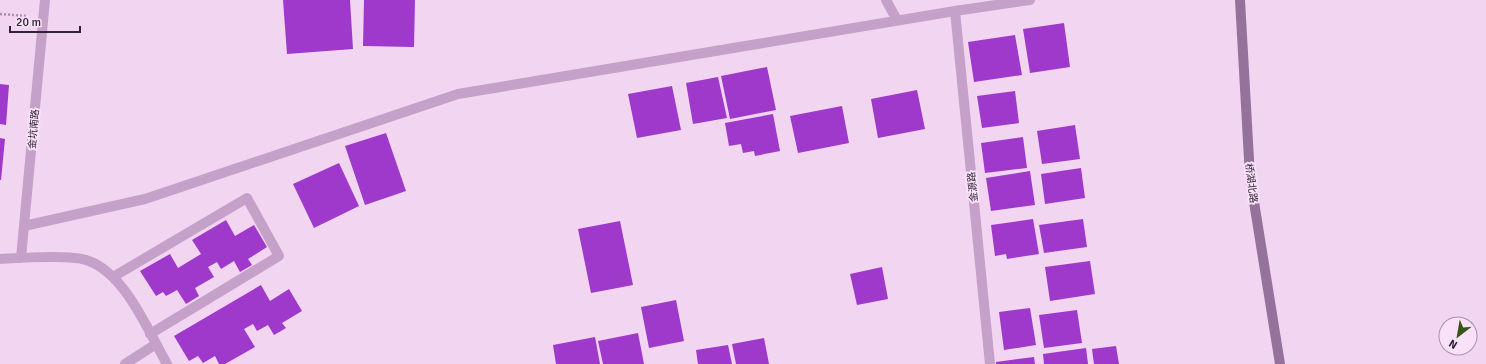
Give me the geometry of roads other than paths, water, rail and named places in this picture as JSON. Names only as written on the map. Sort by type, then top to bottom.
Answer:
[{"type":"main road","name":"桥湖北路","points":[[1240,0],[1250,177],[1280,364]]},
{"type":"street","name":"金坑南路","points":[[21,258],[45,0]]},
{"type":"street","points":[[886,0],[896,20]]},
{"type":"street","points":[[24,226],[145,199],[458,94],[955,10],[1030,0]]},
{"type":"street","name":"金源路","points":[[955,10],[990,364]]},
{"type":"street","points":[[113,277],[247,198],[279,256],[150,334]]},
{"type":"street","points":[[0,259],[61,258],[88,260],[104,269],[128,295],[167,364]]},
{"type":"street","points":[[125,364],[156,344]]}]
